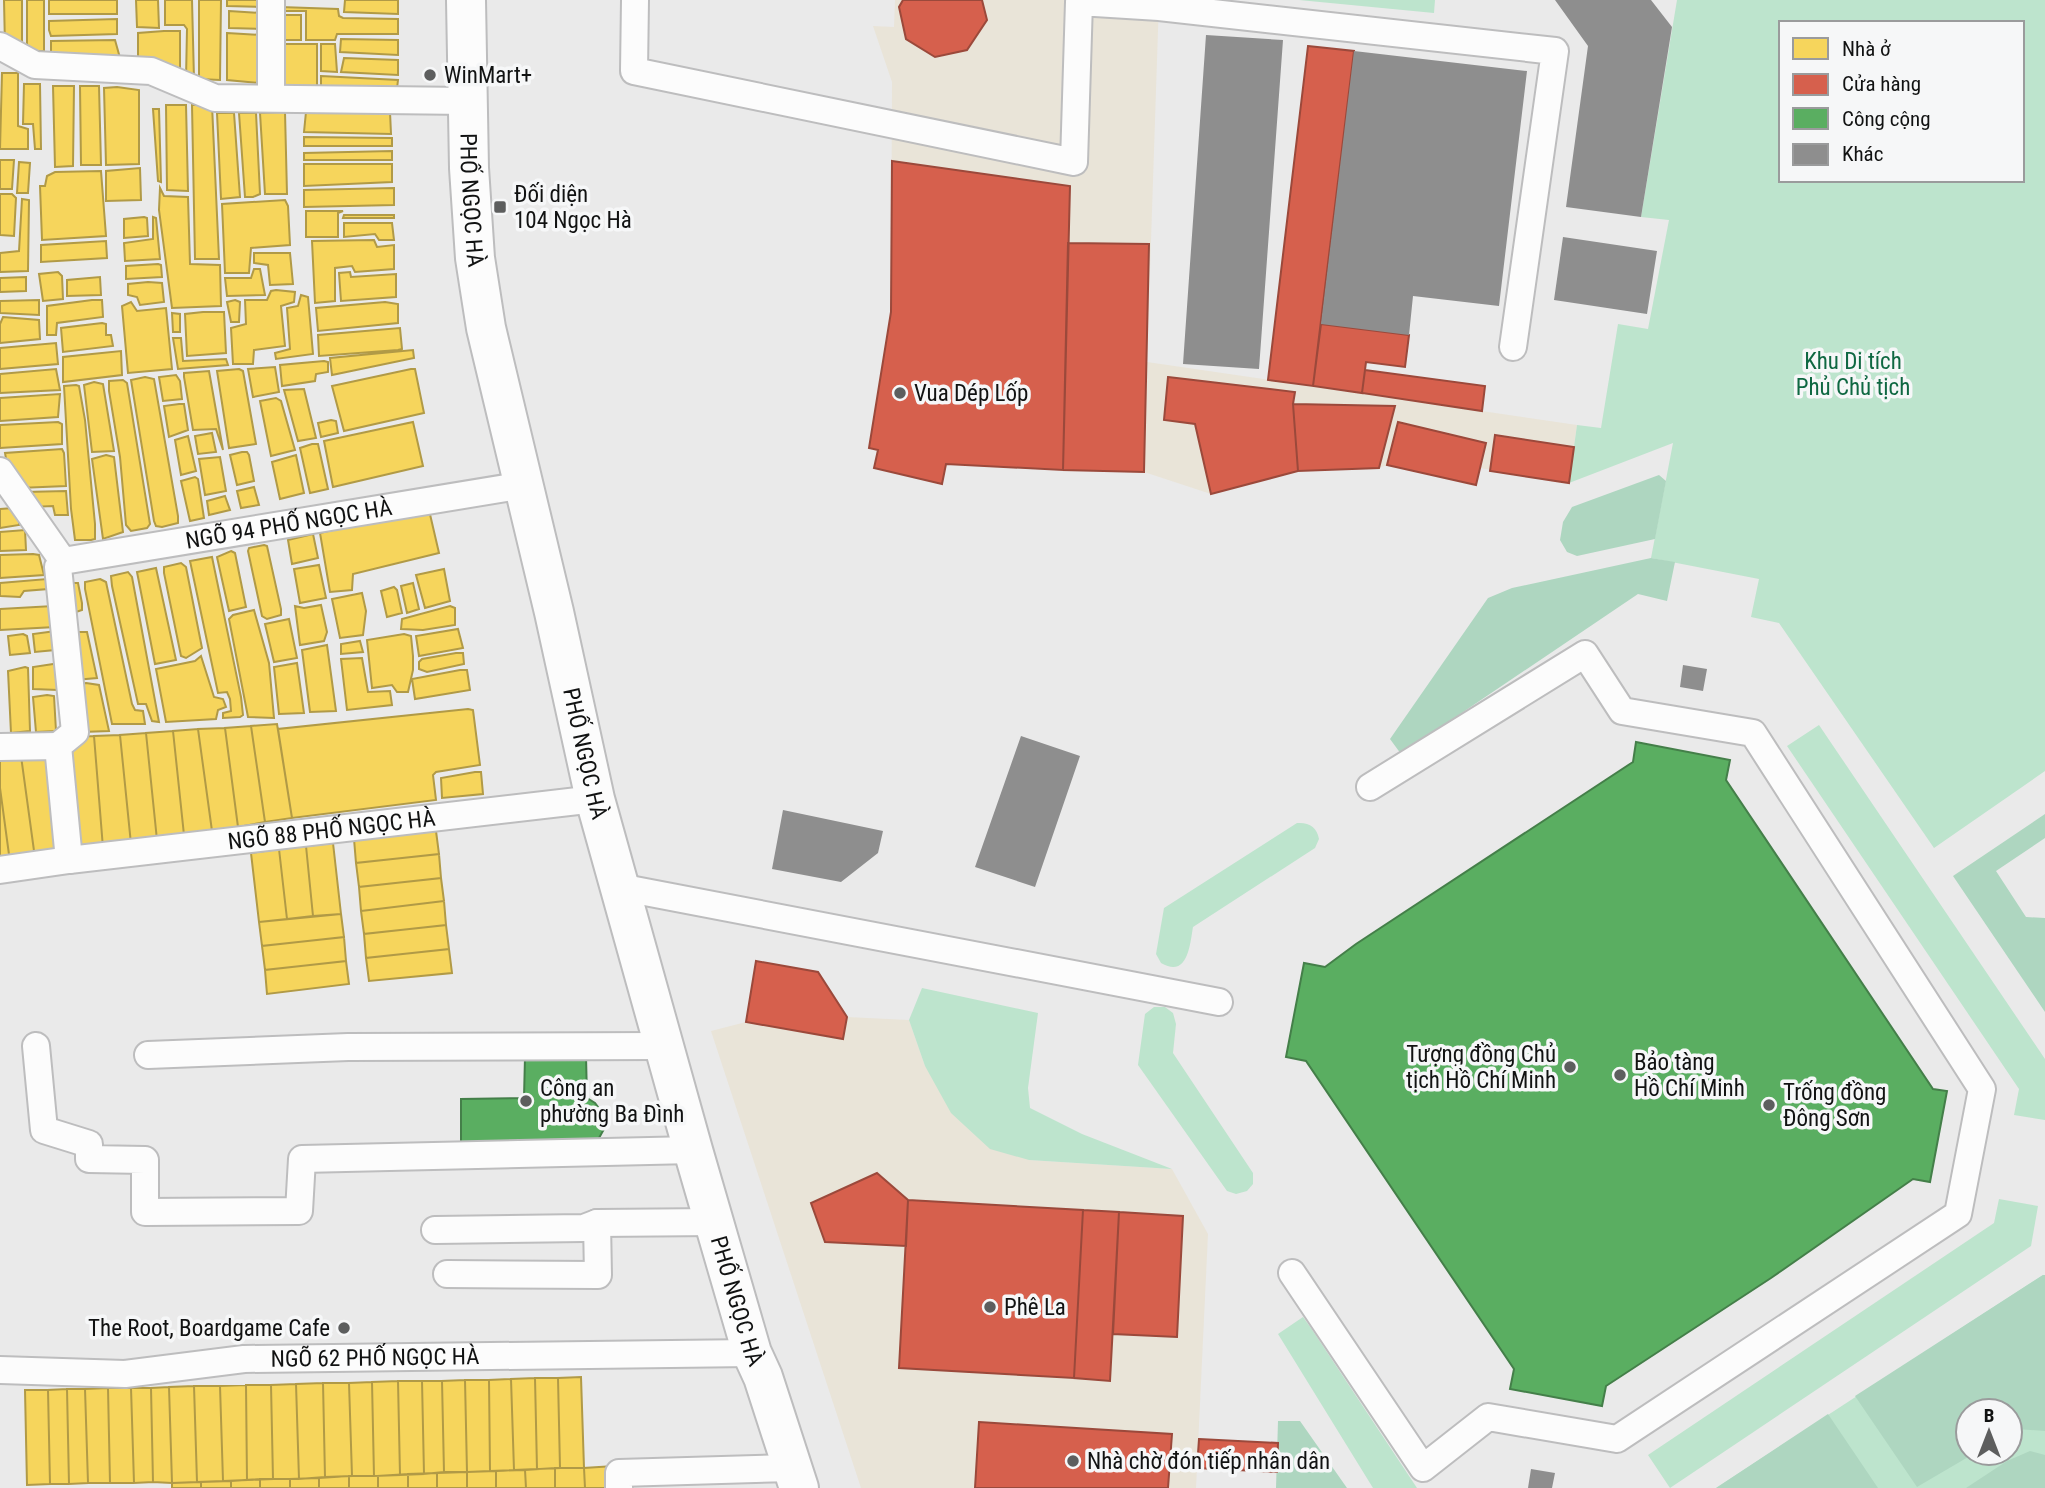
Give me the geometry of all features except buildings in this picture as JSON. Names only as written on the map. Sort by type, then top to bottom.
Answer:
[{"type":"street","name":"PHỐ NGỌC HÀ","points":[[466,0],[469,168],[475,258],[486,328],[619,887],[752,1353],[763,1377],[795,1478]]},
{"type":"lane","points":[[271,0],[271,97]]},
{"type":"lane","points":[[635,0],[634,71],[1074,162],[1079,2],[1159,7],[1555,51],[1513,347]]},
{"type":"lane","points":[[0,46],[35,65],[151,71],[215,98],[468,101]]},
{"type":"lane","points":[[0,471],[60,564],[75,732],[58,746],[0,747]]},
{"type":"lane","name":"NGÕ 94 PHỐ NGỌC HÀ","points":[[60,564],[524,485]]},
{"type":"lane","points":[[1292,1273],[1423,1468],[1488,1418],[1617,1439],[1958,1214],[1982,1090],[1753,733],[1622,711],[1585,654],[1370,787]]},
{"type":"lane","points":[[0,870],[69,860],[58,746]]},
{"type":"lane","name":"NGÕ 88 PHỐ NGỌC HÀ","points":[[69,860],[596,799]]},
{"type":"lane","points":[[619,887],[1219,1002]]},
{"type":"lane","points":[[36,1046],[44,1129],[89,1144],[89,1158],[145,1160],[145,1212],[299,1211],[302,1158],[693,1150]]},
{"type":"lane","points":[[148,1055],[348,1047],[664,1046]]},
{"type":"lane","points":[[435,1230],[584,1228],[597,1223],[716,1222]]},
{"type":"lane","points":[[447,1274],[598,1275],[597,1223]]},
{"type":"lane","name":"NGÕ 62 PHỐ NGỌC HÀ","points":[[0,1370],[125,1374],[244,1359],[752,1353]]},
{"type":"lane","points":[[619,1488],[619,1473],[795,1478]]},
{"type":"shaded area","points":[[895,0],[1159,0],[1147,362],[1577,425],[1569,483],[1480,468],[1476,485],[1387,465],[1379,468],[1298,471],[1211,494],[1144,472],[947,464],[942,484],[874,468],[877,450],[870,448],[891,312],[892,82],[873,26],[894,27]]},
{"type":"shaded area","points":[[847,1017],[909,1020],[925,1066],[1029,1160],[1172,1169],[1208,1234],[1196,1488],[861,1488],[711,1031],[746,1022],[843,1039]]},
{"type":"green space","points":[[1299,0],[1435,0],[1434,13]]},
{"type":"green space","name":"Khu Di tích Phủ Chủ tịch","points":[[1677,0],[2045,0],[2045,771],[1934,848],[1779,623],[1751,617],[1759,579],[1651,558],[1673,443],[1569,483],[1577,425],[1601,428],[1618,324],[1648,329],[1669,220],[1641,217]]},
{"type":"green space","points":[[1659,475],[1666,481],[1655,539],[1577,556],[1567,552],[1560,540],[1563,522],[1572,507]]},
{"type":"green space","points":[[1651,558],[1675,562],[1667,601],[1638,594],[1401,754],[1390,739],[1488,598],[1512,588]]},
{"type":"green space","points":[[1819,725],[2045,1059],[2045,1120],[2014,1115],[2019,1089],[1787,746]]},
{"type":"green space","points":[[2045,814],[2045,838],[1996,871],[2026,917],[2045,918],[2045,1012],[1953,876]]},
{"type":"green space","points":[[1297,823],[1309,824],[1314,828],[1319,839],[1315,848],[1193,927],[1189,950],[1177,967],[1161,963],[1156,954],[1164,908]]},
{"type":"green space","points":[[922,988],[1038,1013],[1028,1088],[1030,1108],[1082,1134],[1172,1169],[1029,1160],[990,1149],[951,1113],[925,1066],[909,1020]]},
{"type":"green space","points":[[1154,1007],[1165,1007],[1173,1013],[1176,1024],[1173,1053],[1253,1173],[1253,1184],[1247,1191],[1236,1194],[1227,1191],[1138,1065],[1145,1014]]},
{"type":"green space","points":[[1999,1199],[2038,1206],[2031,1246],[1670,1488],[1648,1455],[1994,1223]]},
{"type":"green space","points":[[2045,1275],[2045,1488],[1716,1488]]},
{"type":"green space","points":[[2045,1275],[2045,1431],[2024,1430],[2024,1397],[1954,1397],[1954,1465],[1917,1487],[1855,1396]]},
{"type":"green space","points":[[1303,1317],[1417,1488],[1373,1488],[1278,1334]]},
{"type":"green space","points":[[1828,1414],[1878,1488],[1716,1488]]},
{"type":"green space","points":[[1278,1421],[1300,1421],[1347,1488],[1276,1488]]},
{"type":"green space","points":[[2030,1451],[2045,1455],[2045,1488],[1966,1488],[1998,1467],[2024,1467],[2024,1454]]},
{"type":"place","name":"WinMart+","points":[[430,75]]},
{"type":"place","name":"Đối diện 104 Ngọc Hà","points":[[500,207]]},
{"type":"place","name":"Vua Dép Lốp","points":[[900,393]]},
{"type":"place","name":"Tượng đồng Chủ tịch Hồ Chí Minh","points":[[1570,1067]]},
{"type":"place","name":"Bảo tàng Hồ Chí Minh","points":[[1620,1075]]},
{"type":"place","name":"Công an phường Ba Đình","points":[[526,1101]]},
{"type":"place","name":"Trống đồng Đông Sơn","points":[[1769,1105]]},
{"type":"place","name":"Phê La","points":[[990,1307]]},
{"type":"place","name":"The Root, Boardgame Cafe","points":[[344,1328]]},
{"type":"place","name":"Nhà chờ đón tiếp nhân dân","points":[[1073,1461]]}]
